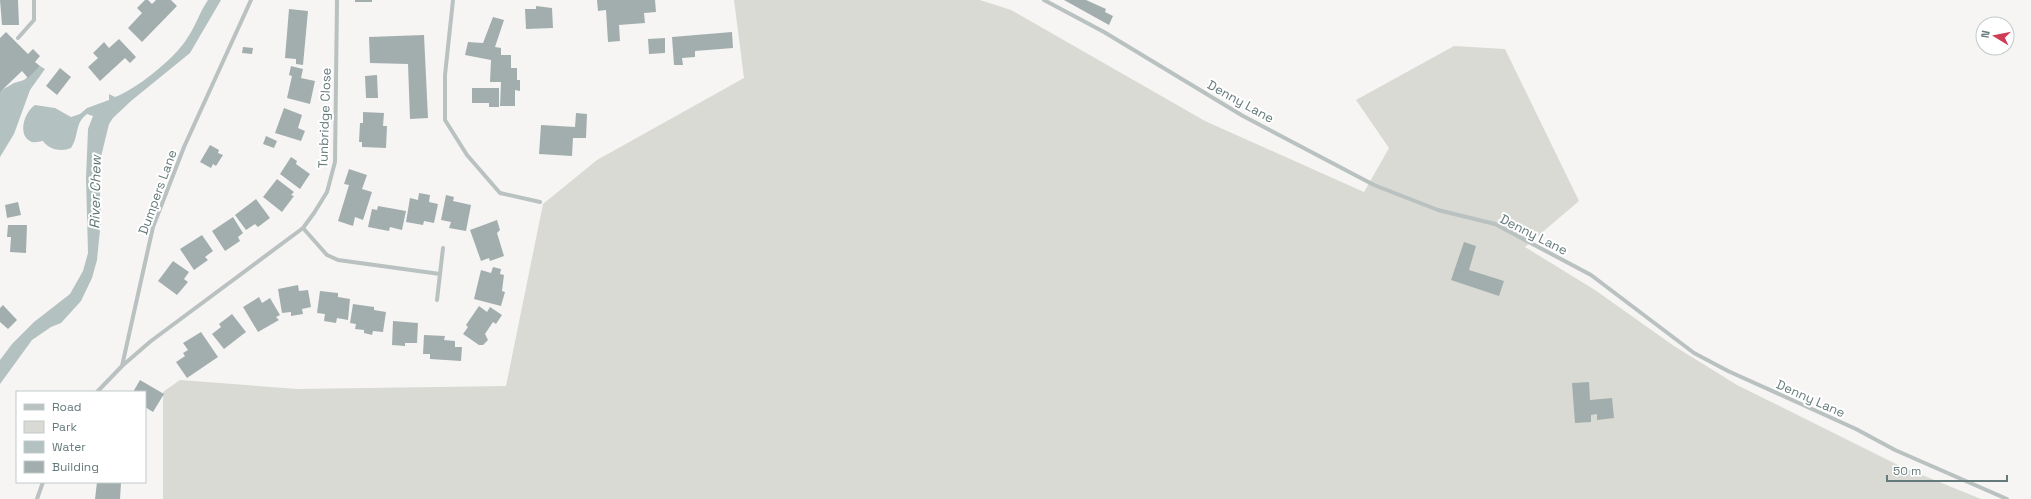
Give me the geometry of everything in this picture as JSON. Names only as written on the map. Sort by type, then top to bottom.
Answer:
[{"type":"street","points":[[18,38],[34,20],[34,0]]},
{"type":"street","name":"Dumpers Lane","points":[[122,366],[153,227],[184,147],[251,0]]},
{"type":"street","name":"Tunbridge Close","points":[[122,366],[151,341],[303,228],[327,192],[335,162],[337,0]]},
{"type":"street","points":[[453,0],[445,75],[446,120],[467,155],[500,193],[540,202]]},
{"type":"street","name":"Denny Lane","points":[[1044,0],[1104,32],[1243,116],[1374,185],[1438,210],[1495,224],[1591,275],[1694,353],[1728,371],[1856,429],[1895,450],[2007,499]]},
{"type":"street","points":[[303,228],[327,255],[338,260],[440,274]]},
{"type":"street","points":[[437,300],[443,248]]},
{"type":"street","points":[[98,391],[122,366]]},
{"type":"street","points":[[37,499],[43,483]]},
{"type":"green space","points":[[734,0],[980,0],[1011,10],[1205,121],[1364,192],[1389,148],[1356,100],[1454,46],[1505,49],[1579,201],[1525,247],[1595,290],[1674,346],[1737,385],[1900,466],[1981,499],[163,499],[163,392],[180,380],[297,389],[506,386],[543,204],[597,160],[744,78]]},
{"type":"water","name":"River Chew","points":[[208,0],[221,0],[190,53],[131,101],[113,118],[109,124],[99,165],[101,220],[97,260],[92,278],[81,301],[61,323],[51,327],[32,340],[0,384],[0,360],[12,344],[34,322],[70,294],[83,271],[88,253],[86,178],[88,129],[93,116],[87,114],[80,122],[71,148],[60,150],[52,148],[43,141],[33,142],[26,138],[23,128],[28,112],[35,105],[55,108],[71,117],[80,114],[87,108],[109,100],[109,94],[115,97],[133,88],[164,65],[180,48],[195,25]]},
{"type":"water","points":[[40,66],[45,69],[30,90],[14,134],[0,157],[0,91],[14,83],[24,80]]},
{"type":"building","points":[[0,0],[18,0],[19,25],[2,25]]},
{"type":"building","points":[[145,0],[148,0],[152,4],[156,0],[171,0],[177,6],[142,42],[128,28],[142,13],[137,8]]},
{"type":"building","points":[[355,0],[372,0],[372,2],[355,2]]},
{"type":"building","points":[[597,0],[655,0],[656,12],[644,13],[645,23],[619,25],[620,41],[608,42],[606,10],[598,11]]},
{"type":"building","points":[[1064,0],[1086,0],[1106,9],[1105,12],[1113,16],[1109,25]]},
{"type":"building","points":[[536,6],[552,8],[553,28],[526,29],[525,9],[536,9]]},
{"type":"building","points":[[289,9],[308,11],[303,65],[296,64],[296,59],[285,58]]},
{"type":"building","points":[[493,17],[504,20],[495,47],[501,48],[501,55],[511,55],[511,68],[517,68],[517,80],[520,80],[520,91],[515,90],[515,106],[500,106],[501,82],[490,82],[491,60],[465,55],[468,42],[483,43]]},
{"type":"building","points":[[6,32],[28,54],[33,49],[40,56],[35,62],[40,66],[28,78],[22,71],[0,92],[0,38]]},
{"type":"building","points":[[732,32],[733,48],[695,51],[695,57],[682,58],[683,65],[674,65],[672,37]]},
{"type":"building","points":[[424,35],[428,118],[410,119],[408,64],[370,63],[369,37]]},
{"type":"building","points":[[665,38],[665,53],[649,54],[648,39]]},
{"type":"building","points":[[119,39],[136,57],[130,63],[125,58],[100,81],[88,67],[98,58],[93,53],[104,42],[109,48]]},
{"type":"building","points":[[243,47],[253,48],[252,54],[242,53]]},
{"type":"building","points":[[291,66],[303,69],[301,78],[315,81],[310,104],[287,98],[292,76],[289,75]]},
{"type":"building","points":[[60,68],[71,77],[57,95],[46,86]]},
{"type":"building","points":[[377,75],[378,98],[366,98],[365,76]]},
{"type":"building","points":[[472,88],[499,88],[499,107],[489,107],[489,103],[472,103]]},
{"type":"building","points":[[284,108],[302,115],[298,128],[305,131],[301,141],[275,133]]},
{"type":"building","points":[[363,112],[384,113],[383,126],[387,126],[386,148],[362,147],[362,142],[359,142],[360,123],[363,123]]},
{"type":"building","points":[[576,113],[587,114],[586,138],[573,138],[572,156],[539,154],[541,125],[575,127]]},
{"type":"building","points":[[266,136],[277,141],[274,148],[263,144]]},
{"type":"building","points":[[210,145],[219,150],[218,153],[223,155],[216,166],[213,164],[211,168],[200,162]]},
{"type":"building","points":[[291,157],[297,161],[296,164],[310,174],[300,189],[280,174]]},
{"type":"building","points":[[349,169],[367,175],[362,189],[372,192],[363,220],[355,217],[353,226],[338,221],[349,185],[344,184]]},
{"type":"building","points":[[277,179],[294,192],[291,195],[294,196],[282,212],[263,197]]},
{"type":"building","points":[[419,193],[430,195],[429,202],[438,204],[434,223],[424,221],[423,225],[406,222],[410,198],[418,200]]},
{"type":"building","points":[[446,195],[454,197],[453,201],[471,205],[466,231],[449,228],[451,222],[441,220]]},
{"type":"building","points":[[256,199],[270,218],[258,227],[255,224],[246,230],[235,215]]},
{"type":"building","points":[[18,202],[21,215],[7,218],[5,205]]},
{"type":"building","points":[[378,206],[406,211],[402,230],[390,227],[389,231],[368,227],[372,209],[377,210]]},
{"type":"building","points":[[233,217],[243,233],[238,237],[240,241],[225,251],[212,231]]},
{"type":"building","points":[[497,220],[500,230],[497,233],[504,256],[490,261],[489,258],[481,261],[470,230]]},
{"type":"building","points":[[8,225],[27,225],[26,253],[10,252],[11,237],[7,237]]},
{"type":"building","points":[[202,235],[213,251],[205,257],[208,260],[194,270],[180,249]]},
{"type":"building","points":[[1464,242],[1476,246],[1469,270],[1504,281],[1499,296],[1451,280]]},
{"type":"building","points":[[173,261],[189,272],[184,279],[188,282],[177,295],[158,281]]},
{"type":"building","points":[[493,267],[501,269],[500,274],[504,275],[502,291],[505,292],[501,306],[474,299],[481,270],[491,273]]},
{"type":"building","points":[[298,285],[299,291],[308,290],[311,307],[302,309],[303,314],[291,316],[291,312],[282,313],[278,289]]},
{"type":"building","points":[[320,291],[338,293],[338,297],[350,299],[348,320],[337,318],[336,323],[324,321],[325,314],[317,313]]},
{"type":"building","points":[[259,297],[262,303],[270,298],[280,315],[276,317],[279,320],[258,332],[243,307]]},
{"type":"building","points":[[353,304],[374,307],[374,310],[386,312],[383,332],[373,331],[372,335],[364,333],[364,330],[355,329],[356,324],[350,323]]},
{"type":"building","points":[[3,305],[17,320],[8,329],[0,322],[0,308]]},
{"type":"building","points":[[479,306],[487,312],[490,307],[502,315],[496,324],[493,322],[485,334],[488,340],[483,345],[479,345],[463,334],[468,327],[466,325]]},
{"type":"building","points":[[232,314],[246,332],[224,349],[212,334],[221,327],[219,324]]},
{"type":"building","points":[[393,321],[418,323],[417,343],[405,343],[405,346],[392,345]]},
{"type":"building","points":[[201,332],[218,357],[187,378],[176,362],[185,356],[183,353],[188,350],[183,343]]},
{"type":"building","points":[[424,335],[445,336],[444,340],[455,341],[455,347],[462,347],[461,361],[430,359],[430,354],[423,354]]},
{"type":"building","points":[[140,380],[164,394],[153,412],[146,408],[146,391],[134,391]]},
{"type":"building","points":[[1589,382],[1590,400],[1612,398],[1614,418],[1597,420],[1597,414],[1591,415],[1591,422],[1575,423],[1572,383]]},
{"type":"building","points":[[97,483],[121,483],[120,499],[95,499]]}]
